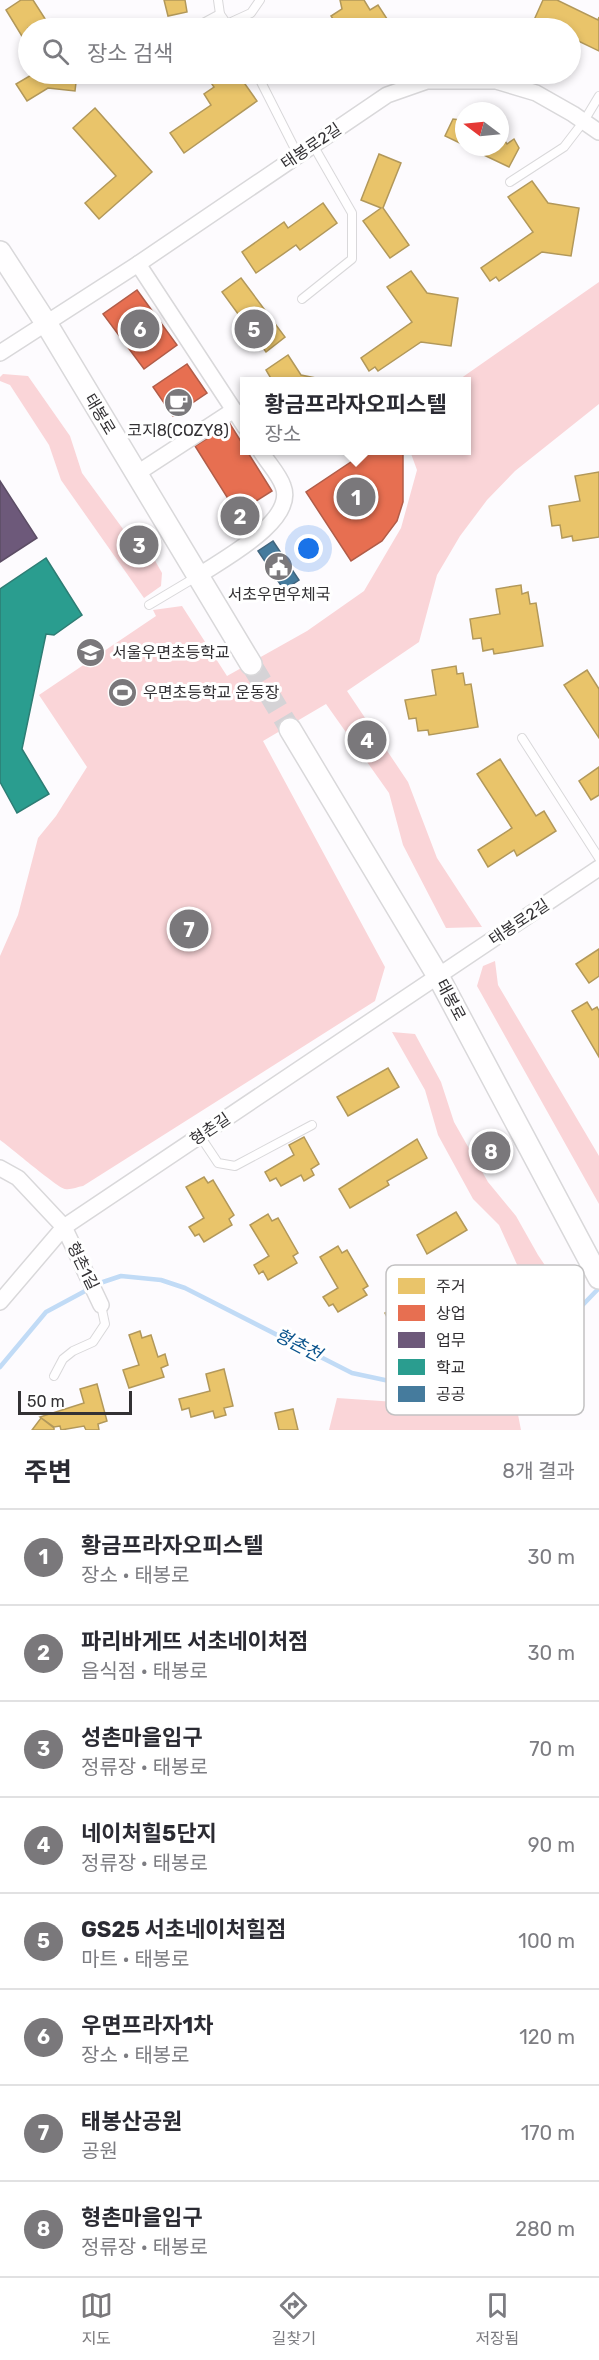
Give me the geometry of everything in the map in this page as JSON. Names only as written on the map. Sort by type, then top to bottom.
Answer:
[{"type":"street","name":"태봉로2길","points":[[0,353],[138,264],[387,95],[418,84]]},
{"type":"street","name":"태봉로2길","points":[[506,84],[536,93],[599,132]]},
{"type":"street","name":"태봉로","points":[[0,252],[46,323],[251,664]]},
{"type":"street","points":[[138,264],[240,419]]},
{"type":"street","points":[[136,474],[234,410]]},
{"type":"street","points":[[198,576],[264,531],[278,517],[284,503],[284,487],[263,455]]},
{"type":"street","name":"태봉로","points":[[290,729],[438,976],[596,1273]]},
{"type":"street","name":"태봉로2길","points":[[438,976],[599,868]]},
{"type":"street","name":"형촌길","points":[[0,1302],[64,1227],[438,976]]},
{"type":"street","name":"형촌1길","points":[[0,1168],[18,1178],[64,1227],[102,1305]]},
{"type":"lane","points":[[218,0],[223,18]]},
{"type":"lane","points":[[242,18],[251,13],[260,0]]},
{"type":"lane","points":[[213,18],[220,14]]},
{"type":"lane","points":[[262,84],[298,155]]},
{"type":"lane","points":[[510,182],[564,147],[599,96]]},
{"type":"lane","points":[[302,299],[352,259],[352,213],[313,145]]},
{"type":"lane","points":[[149,605],[198,576]]},
{"type":"lane","points":[[522,738],[599,858]]},
{"type":"lane","points":[[200,1136],[218,1163],[235,1166],[312,1125]]},
{"type":"lane","points":[[54,1376],[63,1359],[73,1351],[93,1342],[105,1324],[102,1305]]},
{"type":"shaded area","points":[[599,282],[599,404],[515,471],[487,500],[460,536],[437,575],[419,642],[347,691],[408,782],[437,858],[482,927],[446,928],[403,845],[389,793],[326,704],[263,741],[385,967],[375,1001],[83,1186],[65,1189],[0,1140],[0,956],[18,915],[38,838],[56,816],[87,767],[39,695],[156,616],[153,610],[182,606],[227,676],[307,631],[364,591],[401,528],[417,470],[411,455],[471,455],[471,377],[463,377]]},
{"type":"shaded area","points":[[3,374],[28,376],[70,436],[82,473],[123,529],[153,557],[162,573],[161,586],[144,598],[61,480],[49,445],[10,385],[0,381]]},
{"type":"shaded area","points":[[495,961],[498,985],[599,1156],[599,1204],[477,986],[483,966]]},
{"type":"shaded area","points":[[392,1032],[415,1034],[441,1082],[454,1122],[488,1182],[516,1216],[545,1265],[517,1265],[499,1225],[473,1199],[438,1135],[425,1090]]},
{"type":"shaded area","points":[[337,1398],[386,1401],[386,1415],[518,1415],[521,1430],[329,1430]]},
{"type":"building: 주거","points":[[21,0],[33,0],[45,18],[18,18],[18,30],[6,10]]},
{"type":"building: 주거","points":[[164,0],[185,0],[187,12],[168,16]]},
{"type":"building: 주거","points":[[340,0],[364,0],[370,10],[378,5],[386,18],[332,18],[331,16],[342,9]]},
{"type":"building: 주거","points":[[543,0],[557,0],[598,20],[599,17],[599,51],[581,42],[581,18],[535,18]]},
{"type":"building: 주거","points":[[16,84],[76,84],[75,91],[48,88],[27,101]]},
{"type":"building: 주거","points":[[212,84],[245,84],[257,101],[184,153],[170,133],[211,105],[204,94],[214,87]]},
{"type":"building: 주거","points":[[95,108],[152,172],[99,219],[85,203],[116,176],[73,128]]},
{"type":"building: 주거","points":[[453,119],[455,119],[455,141],[445,136]]},
{"type":"building: 주거","points":[[514,139],[519,148],[509,167],[486,156],[509,156],[509,143]]},
{"type":"building: 주거","points":[[379,154],[401,163],[383,208],[409,245],[390,258],[363,221],[381,208],[361,200]]},
{"type":"building: 주거","points":[[532,181],[548,203],[579,208],[571,256],[542,252],[499,281],[496,277],[490,281],[481,268],[533,232],[508,197]]},
{"type":"building: 주거","points":[[323,203],[337,223],[300,250],[296,245],[256,273],[242,252],[284,222],[288,228]]},
{"type":"building: 주거","points":[[411,271],[427,293],[458,298],[451,346],[421,342],[378,371],[375,367],[369,371],[361,358],[412,322],[387,287]]},
{"type":"building: 주거","points":[[241,278],[285,337],[266,352],[222,292]]},
{"type":"building: 주거","points":[[288,355],[301,375],[311,377],[270,377],[266,370]]},
{"type":"building: 주거","points":[[599,472],[599,537],[573,541],[572,536],[562,538],[560,525],[552,526],[549,506],[580,501],[575,476]]},
{"type":"building: 주거","points":[[521,585],[522,594],[528,592],[530,604],[536,603],[543,646],[494,654],[493,649],[483,651],[481,638],[473,639],[470,619],[500,614],[496,589]]},
{"type":"building: 주거","points":[[456,666],[457,674],[463,673],[465,685],[471,684],[478,727],[429,735],[428,730],[418,731],[416,718],[409,719],[405,700],[436,695],[432,670]]},
{"type":"building: 주거","points":[[587,670],[599,689],[599,738],[564,685]]},
{"type":"building: 주거","points":[[500,759],[536,816],[544,811],[556,831],[517,856],[514,850],[488,867],[478,850],[512,828],[477,774]]},
{"type":"building: 주거","points":[[599,767],[599,795],[591,800],[579,781]]},
{"type":"building: 주거","points":[[599,949],[599,976],[589,983],[576,964]]},
{"type":"building: 주거","points":[[587,1002],[592,1010],[597,1007],[599,1011],[599,1057],[572,1011]]},
{"type":"building: 주거","points":[[388,1068],[399,1087],[348,1116],[337,1097]]},
{"type":"building: 주거","points":[[304,1137],[319,1164],[311,1169],[314,1175],[304,1181],[301,1175],[281,1186],[276,1178],[270,1181],[265,1172],[294,1155],[289,1145]]},
{"type":"building: 주거","points":[[417,1139],[427,1158],[387,1181],[389,1185],[350,1208],[339,1189]]},
{"type":"building: 주거","points":[[204,1177],[208,1183],[213,1180],[234,1215],[229,1219],[232,1225],[204,1242],[199,1234],[195,1236],[189,1227],[204,1218],[186,1187]]},
{"type":"building: 주거","points":[[456,1212],[467,1230],[427,1254],[417,1235]]},
{"type":"building: 주거","points":[[268,1214],[272,1221],[278,1218],[298,1253],[293,1256],[297,1263],[268,1280],[263,1271],[259,1274],[254,1265],[269,1256],[250,1225]]},
{"type":"building: 주거","points":[[338,1246],[342,1253],[347,1250],[368,1286],[363,1289],[367,1295],[338,1312],[333,1304],[329,1306],[323,1297],[338,1288],[320,1257]]},
{"type":"building: 주거","points":[[140,1331],[142,1338],[151,1335],[158,1357],[165,1354],[168,1365],[161,1368],[164,1377],[129,1388],[123,1370],[139,1365],[129,1335]]},
{"type":"building: 주거","points":[[224,1369],[233,1406],[224,1408],[226,1415],[215,1418],[213,1411],[191,1417],[189,1408],[182,1410],[179,1399],[210,1391],[206,1374]]},
{"type":"building: 주거","points":[[97,1384],[107,1421],[98,1424],[99,1430],[86,1430],[84,1426],[61,1430],[60,1426],[54,1427],[40,1417],[84,1403],[80,1389]]},
{"type":"building: 주거","points":[[293,1409],[298,1430],[279,1430],[275,1413]]},
{"type":"building: 주거","points":[[41,1418],[54,1428],[54,1430],[32,1430]]},
{"type":"building: 상업","points":[[137,290],[177,345],[144,369],[103,314]]},
{"type":"building: 상업","points":[[187,364],[207,393],[173,416],[153,387]]},
{"type":"building: 상업","points":[[230,424],[240,440],[240,455],[249,455],[272,491],[237,513],[195,446]]},
{"type":"building: 상업","points":[[362,455],[403,455],[403,502],[397,521],[382,541],[351,561],[306,492]]},
{"type":"building: 업무","points":[[0,481],[37,538],[0,562]]},
{"type":"building: 학교","points":[[46,558],[82,615],[54,635],[46,634],[22,749],[49,794],[17,813],[0,782],[0,589]]},
{"type":"building: 공공","name":"서초우면우체국","points":[[273,541],[299,580],[284,590],[258,551]]},
{"type":"waterway","name":"형촌천","points":[[0,1367],[46,1312],[100,1283],[121,1276],[161,1280],[185,1288],[352,1373],[386,1380]]},
{"type":"waterway","name":"형촌천","points":[[584,1304],[599,1288]]},
{"type":"tunnel","points":[[251,664],[290,729]]},
{"type":"place","name":"우면프라자1차","points":[[140,329]]},
{"type":"place","name":"GS25 서초네이처힐점","points":[[254,329]]},
{"type":"place","name":"코지8(COZY8)","points":[[178,402]]},
{"type":"place","name":"황금프라자오피스텔","points":[[356,497]]},
{"type":"place","name":"파리바게뜨 서초네이처점","points":[[240,516]]},
{"type":"place","name":"성촌마을입구","points":[[139,545]]},
{"type":"place","name":"서초우면우체국","points":[[279,566]]},
{"type":"place","name":"서울우면초등학교","points":[[91,652]]},
{"type":"place","name":"우면초등학교 운동장","points":[[122,692]]},
{"type":"place","name":"네이처힐5단지","points":[[367,740]]},
{"type":"place","name":"태봉산공원","points":[[189,929]]},
{"type":"place","name":"형촌마을입구","points":[[491,1151]]}]
